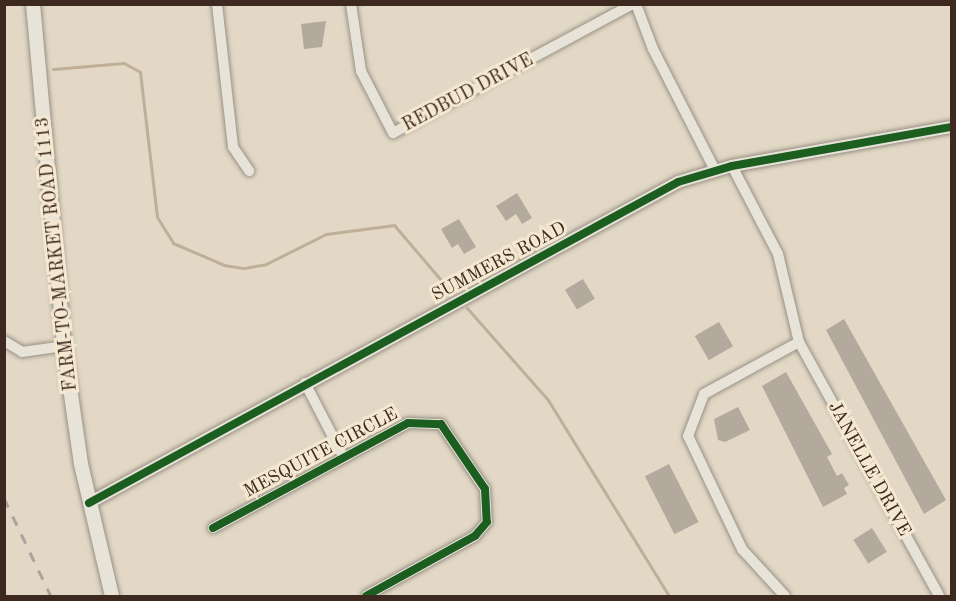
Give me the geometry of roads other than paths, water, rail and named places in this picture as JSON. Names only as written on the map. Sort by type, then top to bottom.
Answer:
[{"type":"main road","name":"FARM-TO-MARKET ROAD 1113","points":[[33,4],[64,346],[89,503],[112,597]]},
{"type":"street","points":[[217,4],[233,147],[249,171]]},
{"type":"street","name":"REDBUD DRIVE","points":[[351,4],[361,71],[393,133],[635,4]]},
{"type":"street","points":[[635,4],[653,49],[715,170]]},
{"type":"street","name":"SUMMERS ROAD","points":[[89,503],[305,383],[678,182],[732,166],[951,127]]},
{"type":"street","name":"JANELLE DRIVE","points":[[732,166],[778,254],[799,342],[939,597]]},
{"type":"street","points":[[4,341],[22,352],[64,346]]},
{"type":"street","points":[[785,597],[742,549],[688,436],[704,394],[799,342]]},
{"type":"street","points":[[305,383],[343,456]]},
{"type":"street","name":"MESQUITE CIRCLE","points":[[213,528],[408,423],[434,421],[453,435],[490,504],[487,522],[475,536],[366,597]]},
{"type":"waterway","points":[[53,69],[124,63],[140,72],[157,217],[173,243],[224,265],[244,268],[266,264],[326,234],[394,225],[453,294]]},
{"type":"waterway","points":[[467,308],[548,400],[669,596]]},
{"type":"railway","points":[[4,498],[51,596]]}]
